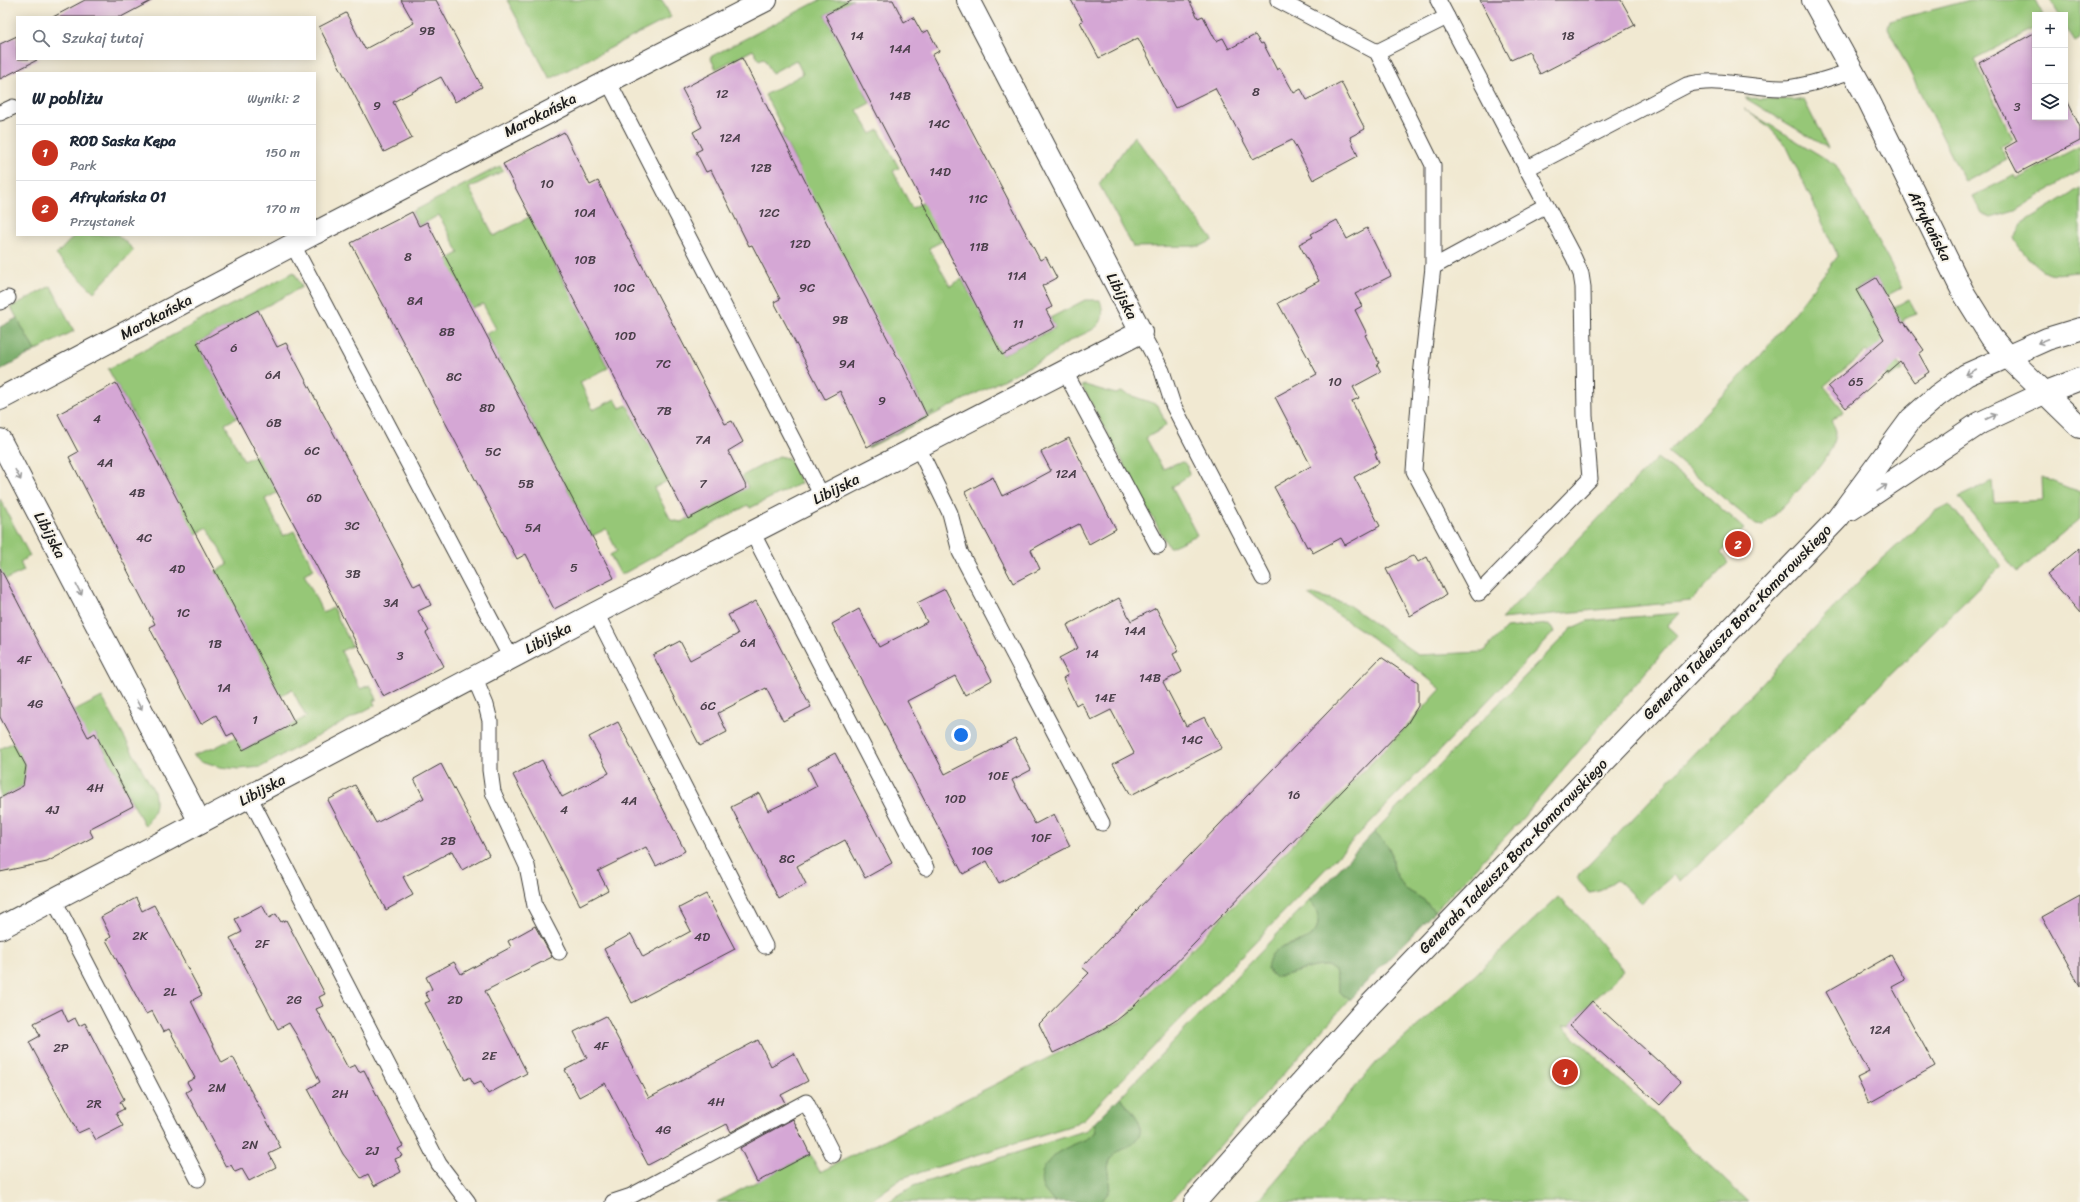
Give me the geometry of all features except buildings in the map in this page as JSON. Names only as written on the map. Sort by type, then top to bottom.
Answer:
[{"type":"street","name":"Marokańska","points":[[316,232],[766,0]]},
{"type":"street","name":"Libijska","points":[[0,928],[596,613],[1141,332],[968,0]]},
{"type":"street","name":"Afrykańska","points":[[1813,0],[1852,70],[1963,292],[1991,337],[2007,356],[2080,427]]},
{"type":"street","name":"Marokańska","points":[[0,399],[302,240]]},
{"type":"street","name":"Generała Tadeusza Bora-Komorowskiego","points":[[1196,1202],[1369,1006],[1838,518],[1911,419],[1937,396],[1966,375],[2047,339],[2080,329]]},
{"type":"street","name":"Generała Tadeusza Bora-Komorowskiego","points":[[1838,518],[1980,423],[2044,393],[2080,379]]},
{"type":"street","name":"Libijska","points":[[0,440],[200,822]]},
{"type":"lane","points":[[1278,0],[1377,52],[1433,165],[1433,267],[1421,376],[1414,471],[1478,593],[1590,479],[1585,416],[1581,274],[1438,0]]},
{"type":"lane","points":[[1377,52],[1447,17]]},
{"type":"lane","points":[[1526,169],[1686,85],[1696,82],[1714,82],[1747,86],[1786,88],[1852,70]]},
{"type":"lane","points":[[608,81],[822,496]]},
{"type":"lane","points":[[1433,267],[1545,206]]},
{"type":"lane","points":[[302,240],[511,658]]},
{"type":"lane","points":[[1141,332],[1162,371],[1173,405],[1263,578]]},
{"type":"lane","points":[[1065,372],[1158,546]]},
{"type":"lane","points":[[918,447],[950,513],[960,552],[1102,823]]},
{"type":"lane","points":[[752,532],[926,868]]},
{"type":"lane","points":[[596,613],[765,946]]},
{"type":"lane","points":[[474,677],[486,705],[490,721],[490,770],[493,792],[527,866],[535,906],[558,952]]},
{"type":"lane","points":[[249,796],[440,1164],[468,1202]]},
{"type":"lane","points":[[54,900],[198,1179]]},
{"type":"lane","points":[[613,1202],[631,1196],[806,1102],[833,1155]]},
{"type":"green space","points":[[507,0],[662,0],[671,17],[550,79]]},
{"type":"green space","points":[[820,0],[853,0],[825,15],[845,53],[880,82],[864,90],[870,103],[857,110],[871,134],[879,130],[899,168],[893,171],[912,208],[938,195],[958,233],[929,248],[950,286],[962,279],[970,294],[971,293],[997,309],[982,318],[1002,355],[1055,328],[1050,318],[1085,300],[1100,300],[1102,310],[1100,323],[1096,327],[1065,344],[1046,358],[868,448],[867,447],[934,412],[927,414],[900,360],[896,362],[835,249],[839,247],[820,210],[785,179],[800,170],[781,134],[784,131],[765,95],[803,74],[796,60],[772,73],[764,58],[759,60],[753,50],[716,69],[710,57]]},
{"type":"green space","points":[[1970,0],[2035,0],[2041,12],[2032,12],[2032,30],[1974,59],[2013,139],[2000,146],[2007,160],[1965,182],[1888,28],[1890,21]]},
{"type":"green space","points":[[2050,0],[2080,0],[2080,39],[2075,42],[2068,31],[2068,12],[2057,12]]},
{"type":"green space","points":[[1745,98],[1804,100],[1828,148]]},
{"type":"green space","points":[[1744,109],[1836,165],[1903,287],[1886,296],[1876,278],[1856,289],[1872,319],[1909,299],[1917,314],[1903,319],[1904,321],[1880,337],[1903,370],[1888,378],[1866,351],[1824,386],[1844,411],[1831,421],[1836,431],[1834,443],[1828,455],[1807,482],[1763,526],[1756,525],[1668,452],[1761,355],[1838,256],[1787,147],[1768,126]]},
{"type":"green space","points":[[1134,136],[1213,240],[1201,246],[1133,247],[1099,184]]},
{"type":"green space","points":[[2080,146],[2080,170],[2015,211],[1991,218],[1982,214],[1973,196],[2015,175],[2017,179]]},
{"type":"green space","points":[[500,166],[503,171],[469,188],[494,236],[531,216],[565,246],[549,255],[569,291],[584,283],[604,322],[589,330],[608,368],[580,382],[593,410],[615,399],[620,408],[627,405],[647,443],[663,435],[682,473],[654,488],[671,520],[681,522],[748,487],[742,476],[779,456],[788,458],[801,483],[750,508],[748,505],[621,575],[610,555],[617,551],[606,529],[592,536],[486,334],[496,329],[483,304],[472,308],[446,260],[459,253],[439,215],[419,226],[412,212]]},
{"type":"green space","points":[[2080,188],[2080,272],[2060,274],[2049,273],[2039,268],[2028,258],[2014,238],[2023,223]]},
{"type":"green space","points":[[74,236],[119,236],[134,250],[94,292],[56,255]]},
{"type":"green space","points":[[294,272],[302,287],[197,343],[217,380],[253,409],[225,424],[244,461],[271,447],[292,485],[265,499],[283,536],[294,531],[314,569],[304,574],[323,613],[333,608],[352,646],[341,651],[360,689],[370,685],[377,699],[373,701],[375,705],[261,767],[239,769],[220,767],[202,761],[193,755],[214,748],[236,737],[243,750],[306,717],[292,689],[280,696],[235,609],[217,593],[226,589],[216,571],[228,565],[208,528],[181,542],[160,504],[176,496],[157,459],[141,466],[122,429],[137,421],[108,369]]},
{"type":"green space","points":[[51,286],[74,331],[35,351],[11,307]]},
{"type":"green space","points":[[17,318],[35,351],[0,370],[0,327]]},
{"type":"green space","points":[[1085,385],[1116,394],[1121,392],[1158,405],[1166,425],[1146,438],[1163,469],[1183,462],[1188,466],[1189,475],[1172,487],[1197,535],[1169,548],[1082,386]]},
{"type":"green space","points":[[1657,458],[1705,494],[1744,529],[1721,553],[1728,563],[1691,601],[1501,619]]},
{"type":"green space","points":[[2042,477],[2080,492],[2080,519],[2018,572],[1959,497],[1992,481],[1994,503],[2043,500]]},
{"type":"green space","points":[[0,499],[30,556],[20,562],[24,571],[0,582]]},
{"type":"green space","points":[[1949,504],[2001,566],[1680,882],[1673,875],[1642,903],[1617,879],[1600,891],[1590,893],[1576,878],[1866,574],[1935,511]]},
{"type":"green space","points":[[1313,594],[1347,604],[1418,655],[1483,652],[1506,628],[1549,624],[1554,632],[1084,1119],[1070,1126],[902,1178],[869,1202],[717,1202],[810,1154],[820,1172],[1122,1021],[1410,723],[1441,689],[1404,659],[1308,595]]},
{"type":"green space","points":[[1679,613],[1667,626],[1677,635],[1521,820],[1434,912],[1424,900],[1404,888],[1394,869],[1392,855],[1388,846],[1374,832],[1572,628],[1587,621]]},
{"type":"green space","points":[[102,697],[154,791],[154,810],[151,818],[145,826],[95,733],[100,745],[0,798],[0,749]]},
{"type":"green space","points":[[1374,832],[1388,846],[1392,855],[1394,869],[1404,888],[1424,900],[1434,912],[1349,1000],[1340,992],[1335,971],[1327,966],[1274,977],[1267,969],[1272,954],[1280,948],[1301,942],[1313,935],[1318,922],[1318,916],[1314,905],[1310,900]]},
{"type":"green space","points":[[1558,897],[1581,919],[1623,971],[1570,1025],[1563,1026],[1748,1202],[1257,1202],[1376,1063],[1475,975]]},
{"type":"green space","points":[[1310,900],[1317,913],[1319,923],[1316,933],[1309,939],[1285,947],[1267,969],[1274,977],[1327,966],[1335,971],[1340,992],[1349,1000],[1170,1202],[1100,1202],[1106,1196],[1110,1186],[1108,1169],[1110,1160],[1133,1142],[1138,1136],[1140,1130],[1136,1117],[1120,1097]]},
{"type":"green space","points":[[1120,1097],[1137,1117],[1140,1124],[1140,1130],[1133,1143],[1111,1158],[1108,1169],[1110,1187],[1106,1196],[1100,1202],[1053,1201],[1044,1190],[1041,1182],[1044,1169],[1047,1164],[1056,1154],[1093,1135],[1096,1132],[1094,1123]]},
{"type":"green space","points":[[1094,1123],[1096,1132],[1091,1136],[1054,1155],[1053,1201],[1057,1202],[888,1202],[913,1186],[1087,1130]]},
{"type":"place","name":"Afrykańska 01","points":[[1738,544]]},
{"type":"place","name":"ROD Saska Kępa","points":[[1565,1072]]}]
